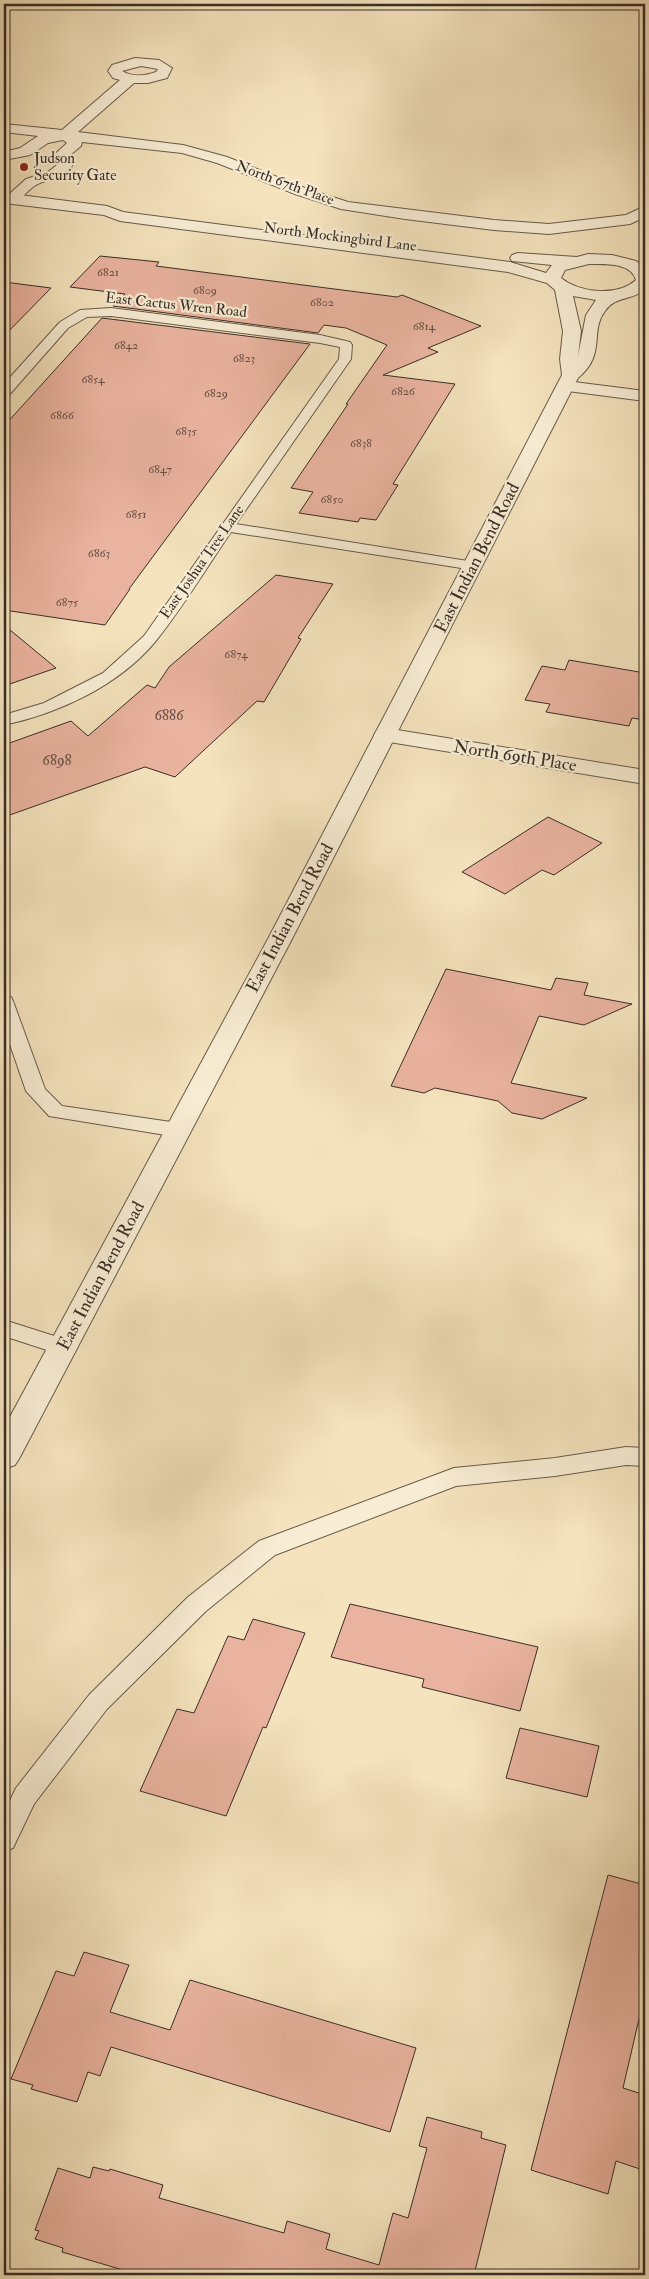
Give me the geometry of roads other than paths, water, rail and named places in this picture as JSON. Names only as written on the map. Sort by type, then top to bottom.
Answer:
[{"type":"street","points":[[25,152],[44,138],[66,134],[130,79]]},
{"type":"street","name":"North 67th Place","points":[[4,128],[182,149],[222,160],[300,191],[346,206],[494,225],[549,229],[630,219],[645,212]]},
{"type":"street","points":[[4,156],[25,152],[61,155],[76,143],[66,134]]},
{"type":"street","points":[[6,198],[31,182],[53,175],[65,166],[61,155]]},
{"type":"street","name":"North Mockingbird Lane","points":[[6,198],[107,212],[120,216],[510,267],[588,294],[612,295],[639,290],[644,281],[643,271],[625,263],[612,260],[574,261],[484,255],[127,209],[107,212]]},
{"type":"street","name":"North Mockingbird Lane","points":[[558,284],[553,275],[559,267],[574,261]]},
{"type":"street","name":"East Indian Bend Road","points":[[558,284],[572,329],[572,348],[567,366],[568,380]]},
{"type":"street","name":"East Indian Bend Road","points":[[4,1457],[386,735],[568,380],[581,368],[589,351],[595,314],[612,295]]},
{"type":"street","points":[[568,380],[645,396]]},
{"type":"street","name":"North 69th Place","points":[[386,735],[645,777]]},
{"type":"lane","name":"East Cactus Wren Road","points":[[4,392],[64,324],[84,313],[121,314],[320,339],[346,345]]},
{"type":"lane","name":"East Joshua Tree Lane","points":[[4,720],[50,706],[110,676],[149,639],[345,358],[346,345]]},
{"type":"lane","points":[[227,527],[474,566]]},
{"type":"lane","points":[[4,1001],[36,1091],[56,1111],[178,1130]]},
{"type":"lane","points":[[4,1328],[62,1347]]},
{"type":"lane","points":[[4,1840],[25,1796],[98,1702],[197,1604],[267,1548],[454,1477],[556,1467],[626,1456],[645,1457]]},
{"type":"place","name":"Judson Security Gate","points":[[24,167]]}]
